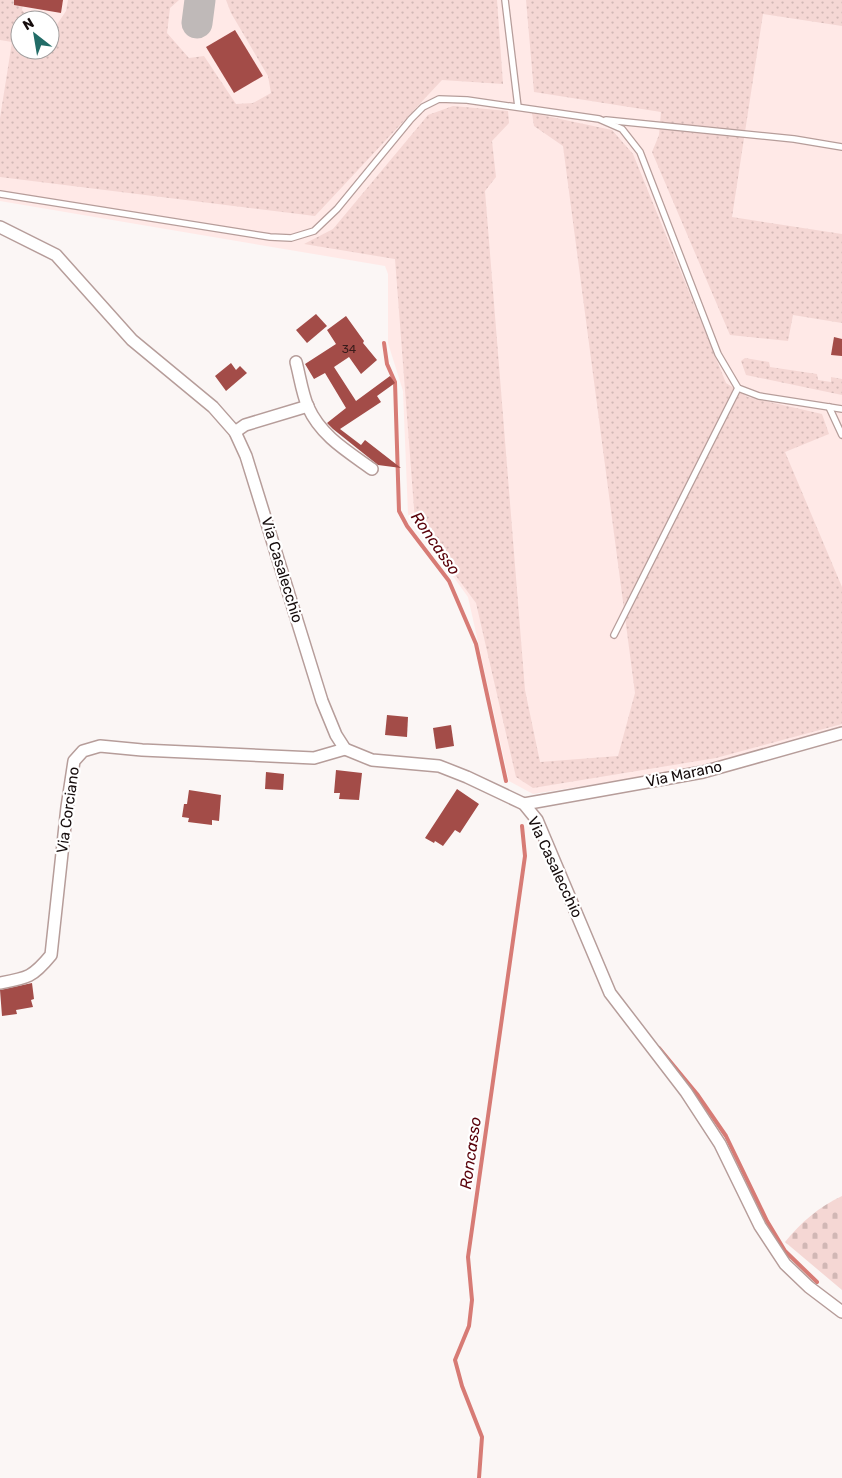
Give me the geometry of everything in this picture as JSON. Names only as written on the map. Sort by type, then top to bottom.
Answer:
[{"type":"street","name":"Via Casalecchio","points":[[0,227],[56,255],[132,340],[213,406],[235,432],[246,456],[322,701],[336,735],[346,749],[372,760],[439,766],[524,804],[537,820],[610,993],[686,1092],[715,1137],[760,1226],[785,1264],[809,1288],[842,1312]]},
{"type":"street","points":[[296,362],[308,406],[319,426],[332,440],[372,469]]},
{"type":"street","points":[[235,432],[245,425],[308,406]]},
{"type":"street","name":"Via Marano","points":[[524,804],[703,772],[842,734]]},
{"type":"street","name":"Via Corciano","points":[[0,983],[26,978],[39,969],[51,955],[67,807],[74,761],[83,751],[100,746],[142,750],[314,758],[346,749]]},
{"type":"lane","points":[[505,0],[518,107]]},
{"type":"lane","points":[[0,194],[270,237],[291,238],[314,231],[337,209],[423,107],[439,99],[468,100],[599,119],[794,139],[842,147]]},
{"type":"lane","points":[[599,119],[622,129],[640,152],[718,354],[738,388],[758,396],[842,409]]},
{"type":"lane","points":[[614,635],[738,388]]},
{"type":"lane","points":[[829,407],[842,435]]},
{"type":"shaded area","points":[[0,0],[842,0],[842,728],[696,768],[533,794],[509,781],[468,597],[408,514],[403,391],[388,343],[388,274],[385,266],[0,201]]},
{"type":"green space","points":[[0,0],[24,0],[22,10],[10,10],[10,42],[0,40]]},
{"type":"green space","points":[[68,0],[179,0],[170,8],[167,33],[189,58],[204,56],[236,104],[253,103],[271,93],[268,76],[231,13],[226,0],[497,0],[503,84],[442,80],[315,216],[0,177],[0,118],[10,55],[10,60],[60,60],[60,20],[66,11]]},
{"type":"green space","points":[[526,0],[842,0],[842,26],[763,14],[732,217],[842,234],[842,323],[793,315],[788,341],[730,335],[652,152],[659,135],[661,112],[534,92]]},
{"type":"green space","points":[[453,106],[508,111],[509,123],[492,141],[496,177],[485,191],[525,690],[540,762],[618,756],[635,693],[563,146],[534,126],[532,113],[612,130],[633,154],[726,383],[748,397],[822,414],[829,434],[785,452],[842,587],[842,724],[716,758],[533,788],[516,777],[476,603],[415,521],[395,259],[304,244],[333,229],[428,115]]},
{"type":"green space","points":[[745,358],[769,362],[770,367],[817,374],[818,380],[831,382],[831,377],[842,379],[842,395],[746,375],[741,361]]},
{"type":"green space","points":[[842,1196],[842,1290],[785,1242],[811,1216]]},
{"type":"building","points":[[14,0],[63,0],[61,13],[60,10],[43,10],[14,5]]},
{"type":"building","points":[[235,30],[263,76],[234,93],[206,47]]},
{"type":"building","points":[[316,314],[327,326],[307,343],[296,330]]},
{"type":"building","points":[[346,316],[364,341],[363,343],[377,360],[361,374],[349,357],[334,367],[356,401],[390,376],[395,383],[377,396],[381,402],[340,429],[361,445],[365,440],[401,468],[378,465],[327,423],[346,408],[325,373],[314,379],[305,364],[336,344],[327,330]]},
{"type":"building","points":[[834,337],[842,339],[842,356],[831,355]]},
{"type":"building","points":[[231,363],[236,370],[240,366],[247,373],[226,391],[215,376]]},
{"type":"building","points":[[387,715],[408,717],[407,737],[385,735]]},
{"type":"building","points":[[451,725],[454,746],[436,749],[433,728]]},
{"type":"building","points":[[336,770],[362,773],[359,800],[339,799],[340,793],[334,793]]},
{"type":"building","points":[[266,772],[284,774],[283,790],[265,789]]},
{"type":"building","points":[[457,789],[479,804],[460,833],[455,830],[443,846],[435,841],[434,843],[425,838]]},
{"type":"building","points":[[189,790],[221,795],[219,821],[212,820],[212,825],[188,822],[189,818],[182,817],[184,804],[187,804]]},
{"type":"building","points":[[32,983],[34,999],[31,1000],[33,1007],[16,1010],[17,1014],[2,1016],[0,990]]},
{"type":"waterway","name":"Roncasso","points":[[384,343],[387,364],[395,382],[399,511],[407,526],[449,581],[476,644],[506,781]]},
{"type":"waterway","name":"Roncasso","points":[[479,1478],[482,1437],[462,1386],[455,1360],[469,1326],[472,1300],[468,1257],[525,856],[522,826]]},
{"type":"waterway","name":"Roncasso","points":[[659,1048],[697,1094],[726,1136],[767,1221],[785,1251],[817,1282]]},
{"type":"taxiway","points":[[197,23],[200,0]]}]
